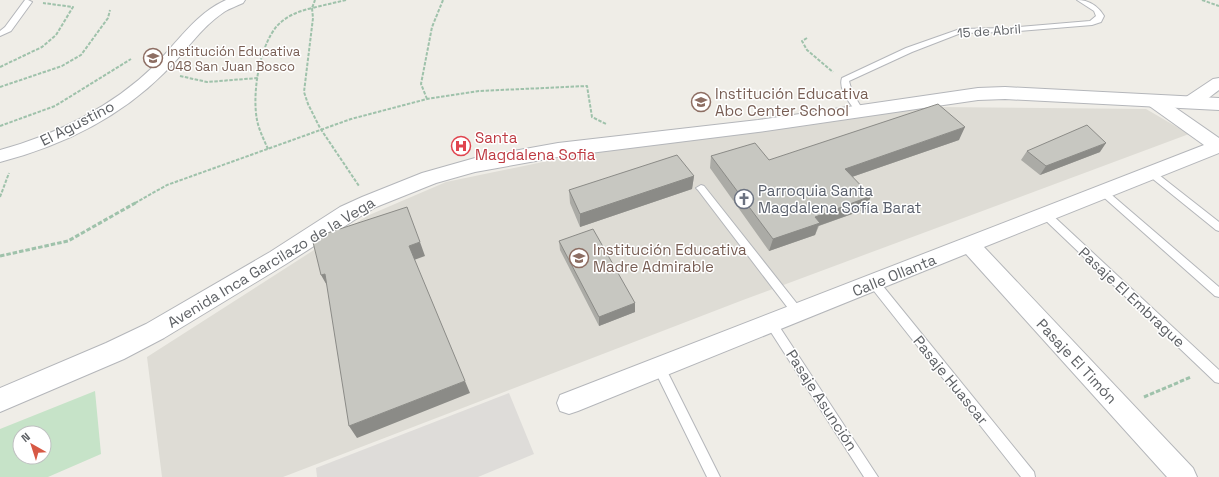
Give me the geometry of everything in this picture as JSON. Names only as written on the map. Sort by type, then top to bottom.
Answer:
[{"type":"street","name":"El Agustino","points":[[0,156],[18,152],[56,136],[103,113],[126,97],[158,71],[214,12],[238,0]]},
{"type":"street","points":[[1189,103],[1219,83]]},
{"type":"street","name":"Avenida Inca Garcilazo de la Vega","points":[[0,400],[116,351],[155,331],[369,202],[429,178],[475,165],[558,150],[637,139],[758,126],[858,110],[978,94],[1005,93],[1219,104]]},
{"type":"street","points":[[1154,101],[1219,147]]},
{"type":"street","name":"Calle Ollanta","points":[[569,403],[1219,147]]},
{"type":"street","name":"Pasaje El Timón","points":[[970,245],[1184,477]]},
{"type":"lane","name":"15 de Abril","points":[[845,83],[845,80],[852,75],[875,67],[909,50],[960,32],[1015,30],[1092,23],[1098,20],[1100,16],[1098,10],[1081,0]]},
{"type":"lane","points":[[0,34],[8,29],[28,2]]},
{"type":"lane","points":[[845,83],[849,95],[858,110]]},
{"type":"lane","points":[[1151,173],[1219,227]]},
{"type":"lane","points":[[701,188],[798,313]]},
{"type":"lane","points":[[1102,192],[1219,292]]},
{"type":"lane","name":"Pasaje El Embrague","points":[[1046,215],[1219,378]]},
{"type":"lane","name":"Pasaje Huascar","points":[[874,283],[1029,477]]},
{"type":"lane","name":"Pasaje Asunción","points":[[771,323],[872,477]]},
{"type":"lane","points":[[659,368],[714,477]]},
{"type":"path","points":[[315,0],[312,8],[313,18],[304,92],[306,103],[321,129],[369,202]]},
{"type":"path","points":[[268,149],[257,121],[255,96],[262,59],[275,28],[283,20],[299,11],[346,0]]},
{"type":"path","points":[[427,99],[422,84],[432,27],[442,0]]},
{"type":"path","points":[[1202,0],[1219,6]]},
{"type":"path","points":[[0,67],[42,47],[56,35],[73,7],[28,2]]},
{"type":"path","points":[[0,87],[62,66],[81,55],[89,41],[108,18],[110,10]]},
{"type":"path","points":[[807,38],[802,42],[807,50],[845,83]]},
{"type":"path","points":[[0,126],[55,106],[131,59]]},
{"type":"path","points":[[158,71],[207,82],[258,78]]},
{"type":"path","points":[[0,256],[68,241],[167,185],[351,119],[427,99],[478,91],[587,86],[592,117],[637,139]]},
{"type":"path","points":[[1120,407],[1209,369]]},
{"type":"shaded area","name":"Institución Educativa Madre Admirable","points":[[935,107],[1146,109],[1189,134],[743,300],[283,477],[162,477],[147,357],[367,216],[446,182],[639,142]]},
{"type":"shaded area","points":[[509,393],[534,454],[478,477],[317,477],[316,468]]},
{"type":"green space","points":[[95,391],[101,454],[48,477],[0,477],[0,429]]},
{"type":"building","points":[[938,104],[965,127],[845,169],[871,196],[815,217],[820,223],[773,239],[711,156],[755,143],[769,160]]},
{"type":"building","points":[[1087,125],[1106,143],[1046,166],[1027,151]]},
{"type":"building","points":[[677,155],[694,176],[580,214],[569,190]]},
{"type":"building","points":[[407,207],[420,242],[409,246],[465,381],[349,426],[325,274],[321,275],[312,238]]},
{"type":"building","points":[[593,229],[635,303],[599,317],[559,241]]},
{"type":"place","name":"Institución Educativa 048 San Juan Bosco","points":[[153,58]]},
{"type":"place","name":"Institución Educativa Abc Center School","points":[[701,102]]},
{"type":"place","name":"Santa Magdalena Sofia","points":[[461,146]]},
{"type":"place","name":"Parroquia Santa Magdalena Sofía Barat","points":[[744,199]]},
{"type":"place","name":"Institución Educativa Madre Admirable","points":[[579,258]]}]
